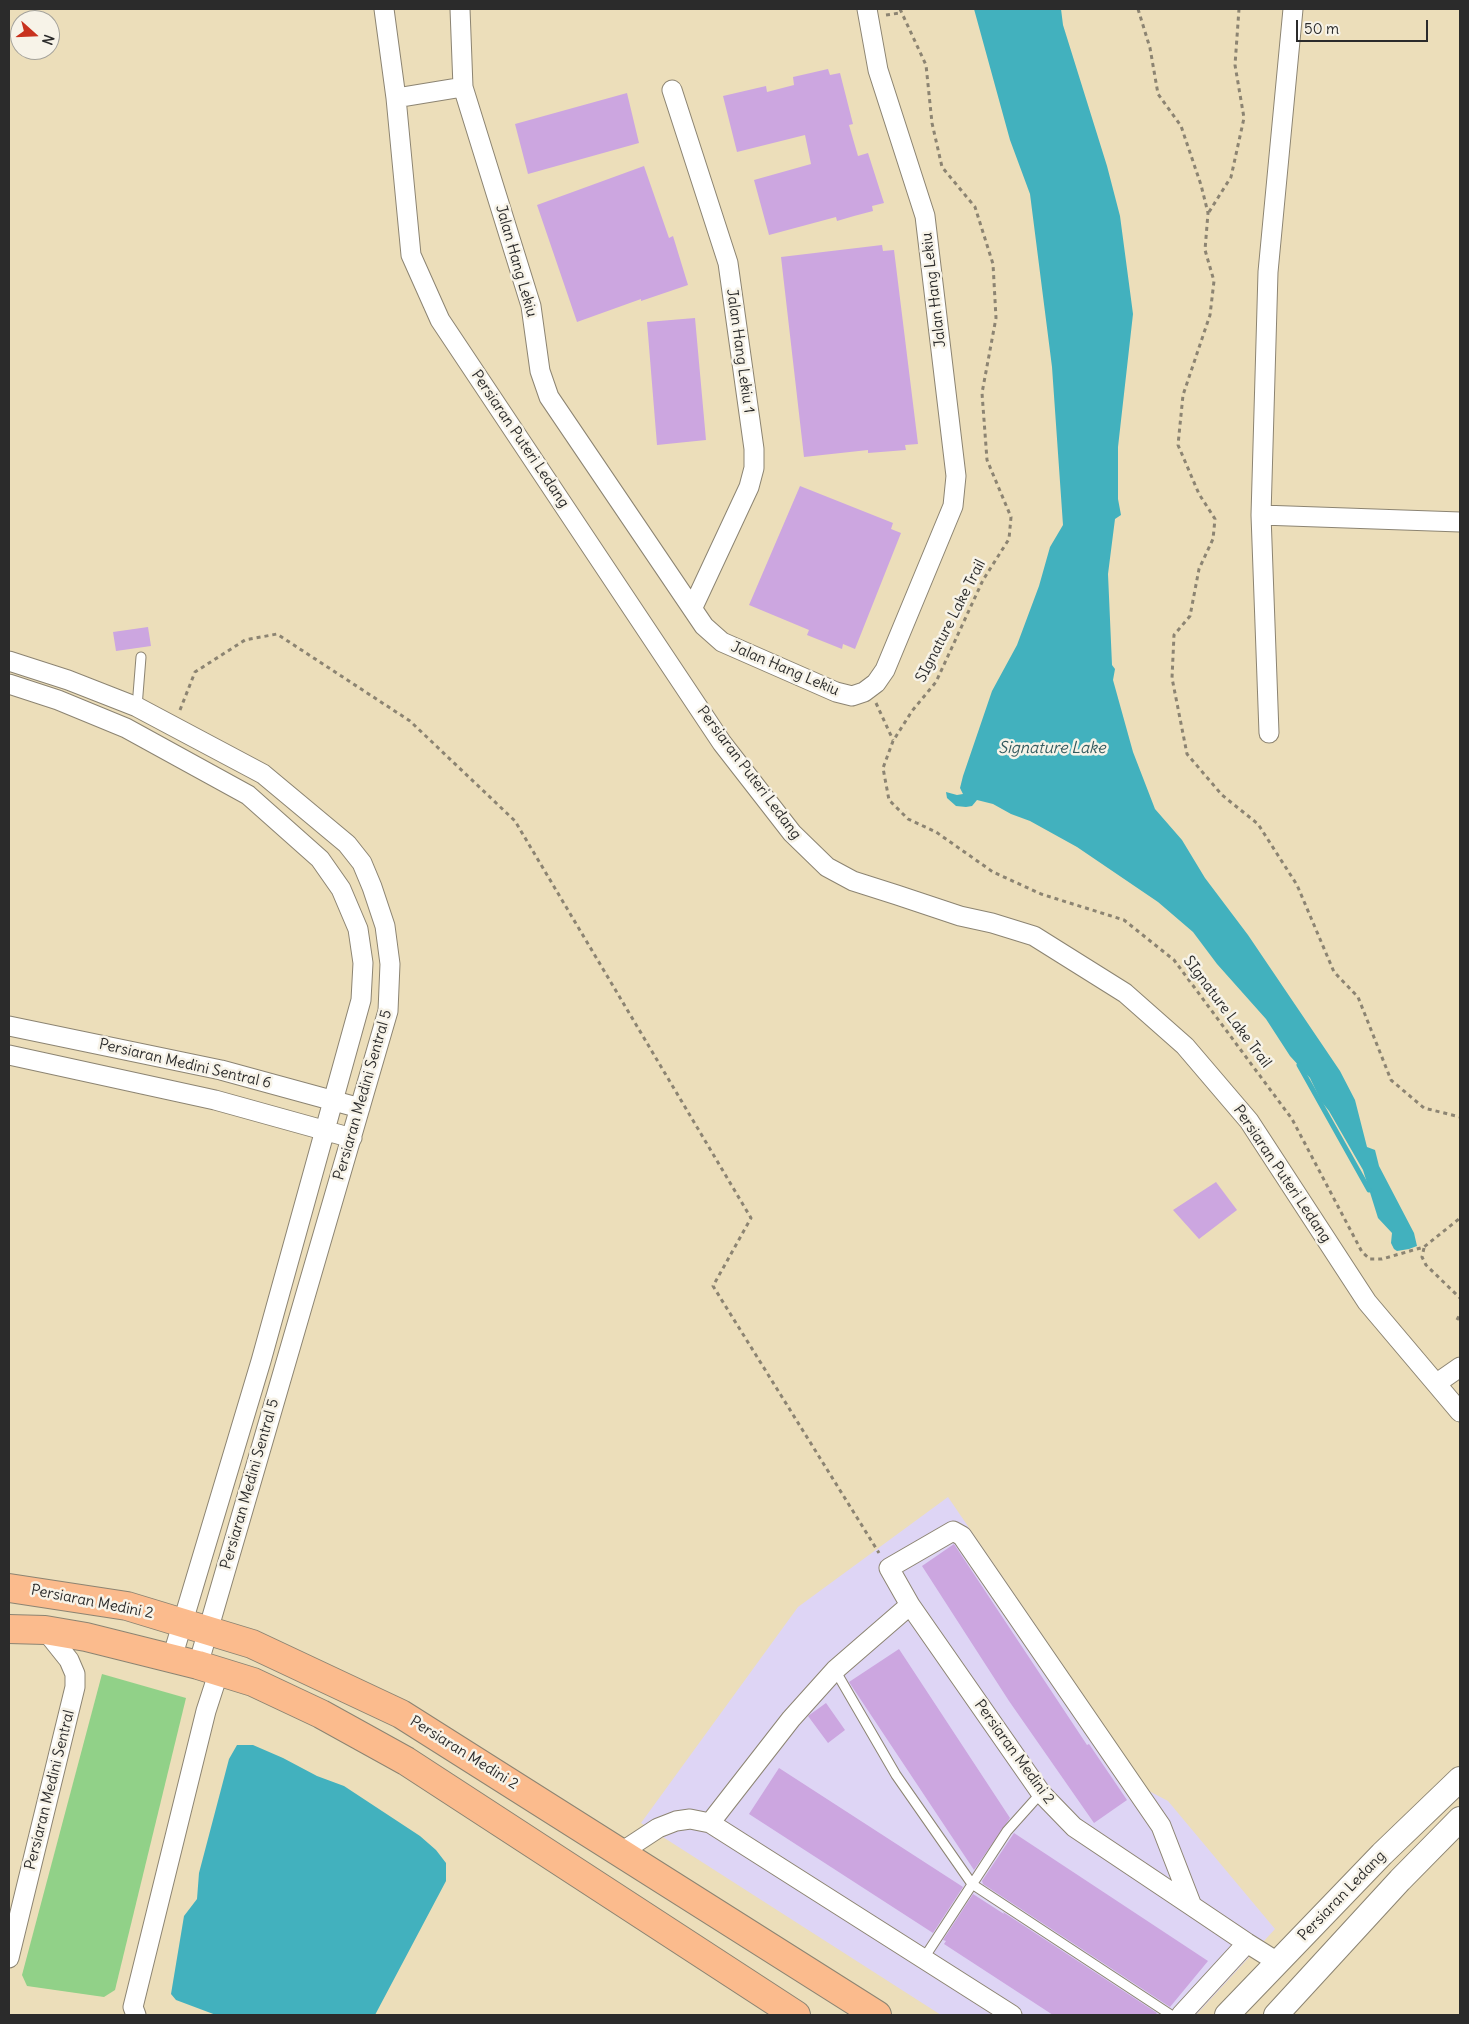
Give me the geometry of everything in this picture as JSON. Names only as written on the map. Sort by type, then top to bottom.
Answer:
[{"type":"main road","name":"Persiaran Medini 2","points":[[9,1588],[127,1606],[252,1644],[401,1714],[877,2015]]},
{"type":"main road","points":[[9,1629],[45,1630],[86,1637],[209,1668],[252,1682],[321,1714],[390,1751],[796,2015]]},
{"type":"street","name":"Persiaran Puteri Ledang","points":[[384,9],[396,98],[411,255],[440,320],[722,743],[792,833],[827,867],[853,881],[960,916],[992,923],[1034,936],[1125,993],[1186,1046],[1249,1121],[1367,1302],[1460,1412]]},
{"type":"street","name":"Jalan Hang Lekiu","points":[[460,9],[463,87],[531,306],[540,371],[549,397],[693,607],[704,626],[722,642],[836,692],[852,696],[869,689],[885,670],[953,506],[956,476],[925,216],[878,70],[867,9]]},
{"type":"street","points":[[1269,733],[1261,515],[1268,272],[1293,9]]},
{"type":"street","points":[[396,98],[463,87]]},
{"type":"street","name":"Jalan Hang Lekiu 1","points":[[672,90],[728,263],[754,449],[754,468],[749,488],[693,607]]},
{"type":"street","points":[[1261,515],[1460,522]]},
{"type":"street","name":"Persiaran Medini Sentral 5","points":[[9,661],[68,680],[137,707],[264,774],[347,844],[362,863],[385,926],[390,964],[388,1012],[208,1630],[209,1668],[206,1711],[133,2007],[136,2015]]},
{"type":"street","name":"Persiaran Medini Sentral 5","points":[[9,684],[58,700],[126,728],[248,795],[320,858],[341,889],[358,929],[363,963],[361,1000],[261,1361],[181,1622],[172,1658]]},
{"type":"street","name":"Persiaran Medini Sentral 6","points":[[9,1026],[221,1070],[360,1108]]},
{"type":"street","name":"Persiaran Medini Sentral 6","points":[[9,1054],[215,1100],[352,1138]]},
{"type":"street","points":[[1436,1383],[1460,1367]]},
{"type":"street","points":[[888,1568],[953,1530],[962,1536],[1161,1826],[1192,1906]]},
{"type":"street","name":"Persiaran Medini 2","points":[[888,1568],[910,1606],[1041,1793],[1074,1827],[1279,1963]]},
{"type":"street","points":[[710,1823],[791,1718],[835,1670],[910,1606]]},
{"type":"street","name":"Persiaran Medini Sentral","points":[[9,1958],[75,1687],[75,1674],[69,1660],[45,1630]]},
{"type":"street","name":"Persiaran Ledang","points":[[1227,2015],[1382,1854],[1460,1780]]},
{"type":"street","points":[[620,1853],[658,1828],[676,1821],[690,1819],[710,1823],[1012,2015]]},
{"type":"street","name":"Persiaran Ledang","points":[[1276,2015],[1400,1880],[1460,1819]]},
{"type":"street","points":[[1181,2015],[1247,1943]]},
{"type":"lane","points":[[137,707],[140,657]]},
{"type":"lane","points":[[835,1670],[896,1775],[972,1884],[1171,2015]]},
{"type":"lane","points":[[924,1958],[1007,1831],[1041,1793]]},
{"type":"path","name":"SIgnature Lake Trail","points":[[900,9],[926,65],[932,123],[942,167],[975,207],[993,264],[996,318],[982,392],[987,460],[1011,517],[1009,539],[982,580],[936,682],[912,712],[893,741],[883,768],[889,800],[908,819],[936,832],[993,872],[1041,894],[1124,920],[1174,960],[1292,1119],[1362,1252],[1370,1259],[1382,1259],[1424,1247],[1460,1218]]},
{"type":"path","points":[[1138,9],[1150,48],[1158,94],[1181,126],[1208,213],[1205,250],[1214,281],[1210,315],[1183,396],[1178,445],[1199,494],[1215,519],[1213,540],[1199,569],[1190,616],[1174,635],[1172,678],[1187,754],[1222,795],[1258,824],[1297,885],[1334,972],[1358,997],[1391,1080],[1424,1108],[1460,1116]]},
{"type":"path","points":[[1208,213],[1230,178],[1244,118],[1235,65],[1239,9]]},
{"type":"path","points":[[173,726],[195,672],[245,640],[278,634],[410,721],[515,821],[751,1218],[713,1286],[888,1568]]},
{"type":"path","points":[[869,689],[893,741]]},
{"type":"path","points":[[1424,1247],[1422,1257],[1426,1265],[1460,1298]]},
{"type":"path","points":[[1457,1320],[1460,1314]]},
{"type":"shaded area","points":[[948,1497],[1149,1791],[1168,1801],[1275,1929],[1196,2015],[941,2015],[641,1823],[798,1607]]},
{"type":"green space","points":[[102,1674],[186,1698],[115,1990],[104,1997],[27,1986],[22,1975]]},
{"type":"water","name":"Signature Lake","points":[[974,9],[1061,9],[1063,25],[1107,166],[1120,216],[1133,314],[1118,447],[1118,499],[1121,515],[1115,519],[1108,574],[1112,665],[1115,669],[1113,680],[1133,752],[1155,809],[1182,840],[1205,878],[1248,935],[1340,1071],[1355,1100],[1367,1147],[1375,1150],[1379,1166],[1414,1233],[1417,1246],[1409,1249],[1397,1251],[1394,1249],[1391,1243],[1392,1233],[1378,1218],[1363,1170],[1329,1111],[1321,1101],[1310,1078],[1290,1056],[1266,1019],[1217,964],[1193,932],[1158,902],[1077,847],[1030,821],[1011,814],[993,804],[977,800],[972,806],[956,806],[947,798],[946,792],[957,795],[963,794],[960,788],[963,776],[992,691],[1017,645],[1039,586],[1050,547],[1063,525],[1052,367],[1030,194],[1010,140]]},
{"type":"water","points":[[237,1745],[253,1745],[317,1776],[344,1786],[420,1836],[436,1850],[446,1863],[446,1881],[375,2015],[216,2015],[176,2000],[171,1994],[184,1916],[197,1899],[199,1873],[229,1759]]},
{"type":"building","points":[[828,69],[830,75],[840,73],[853,124],[849,125],[858,156],[868,153],[884,203],[872,206],[873,211],[837,221],[836,217],[769,235],[754,180],[811,164],[805,135],[737,152],[723,96],[766,86],[767,92],[794,85],[793,77]]},
{"type":"building","points":[[627,93],[639,143],[528,174],[515,124]]},
{"type":"building","points":[[644,166],[669,238],[673,236],[688,285],[641,301],[641,299],[577,322],[537,205]]},
{"type":"building","points":[[882,245],[883,251],[894,250],[918,444],[905,445],[906,450],[868,453],[868,450],[804,457],[781,257]]},
{"type":"building","points":[[695,318],[706,440],[657,445],[647,322]]},
{"type":"building","points":[[800,486],[893,523],[891,529],[901,533],[855,649],[843,644],[842,649],[807,635],[809,630],[749,605]]},
{"type":"building","points":[[148,627],[151,646],[116,651],[113,632]]},
{"type":"building","points":[[1216,1182],[1237,1210],[1199,1239],[1173,1210]]},
{"type":"building","points":[[954,1544],[1087,1745],[1089,1744],[1127,1800],[1094,1823],[1009,1701],[922,1566]]},
{"type":"building","points":[[899,1649],[1010,1818],[974,1870],[849,1682]]},
{"type":"building","points":[[826,1703],[845,1730],[828,1743],[808,1716]]},
{"type":"building","points":[[779,1768],[963,1887],[933,1933],[749,1814]]},
{"type":"building","points":[[1014,1833],[1208,1961],[1170,2007],[983,1884],[982,1881]]},
{"type":"building","points":[[973,1894],[1157,2013],[1155,2015],[1053,2015],[944,1944],[946,1941],[943,1940]]},
{"type":"waterway","points":[[1299,1065],[1369,1190]]}]
